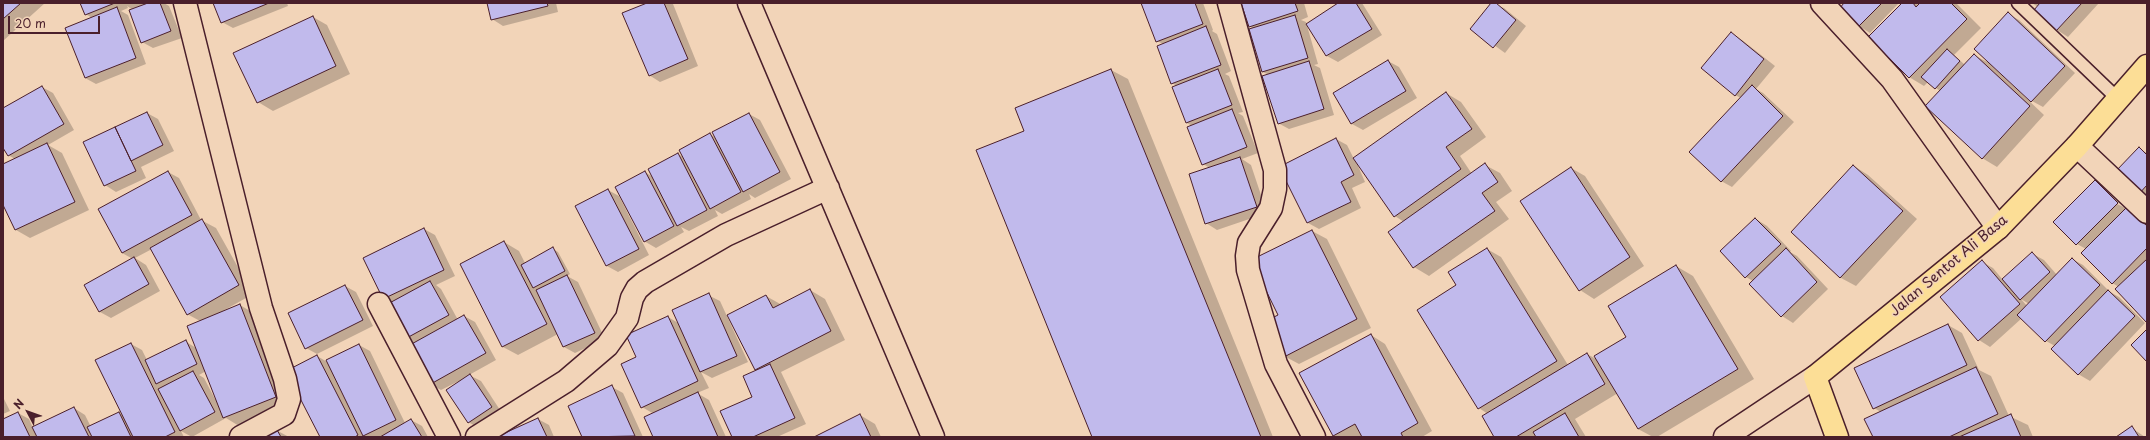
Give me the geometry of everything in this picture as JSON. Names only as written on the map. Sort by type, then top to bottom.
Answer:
[{"type":"highway","name":"Jalan Sentot Ali Basa","points":[[1815,377],[1998,228],[2077,146],[2119,100],[2147,66]]},
{"type":"highway","points":[[1815,377],[1837,437]]},
{"type":"street","points":[[185,3],[261,308],[285,379],[289,399],[284,414],[241,437]]},
{"type":"street","points":[[749,3],[933,437]]},
{"type":"street","points":[[1229,3],[1275,170],[1275,189],[1270,208],[1249,243],[1247,256],[1248,270],[1276,364],[1314,437]]},
{"type":"street","points":[[1822,3],[1892,80],[1998,228]]},
{"type":"street","points":[[2077,146],[2147,212]]},
{"type":"street","points":[[477,437],[566,380],[607,346],[628,318],[632,298],[637,289],[645,282],[726,235],[828,188]]},
{"type":"street","points":[[379,304],[449,437]]},
{"type":"street","name":"Jalan Sentot Ali Basa","points":[[1725,437],[1815,377]]},
{"type":"lane","points":[[2018,3],[2119,100]]},
{"type":"building","points":[[3,3],[21,3],[3,19]]},
{"type":"building","points":[[80,3],[115,3],[85,15]]},
{"type":"building","points":[[148,3],[160,3],[171,31],[141,43],[129,10]]},
{"type":"building","points":[[213,3],[269,3],[221,23]]},
{"type":"building","points":[[487,3],[547,3],[548,6],[491,20]]},
{"type":"building","points":[[647,3],[664,3],[688,59],[649,76],[622,13]]},
{"type":"building","points":[[1141,3],[1195,3],[1203,24],[1156,42]]},
{"type":"building","points":[[1241,3],[1295,3],[1298,11],[1249,27]]},
{"type":"building","points":[[1338,3],[1356,3],[1372,29],[1326,56],[1306,24]]},
{"type":"building","points":[[1491,3],[1496,3],[1516,20],[1493,48],[1470,29]]},
{"type":"building","points":[[1844,3],[1882,3],[1858,27],[1839,9]]},
{"type":"building","points":[[1902,3],[1913,3],[1916,7],[1920,3],[1951,3],[1967,19],[1909,78],[1868,37]]},
{"type":"building","points":[[2040,3],[2082,3],[2056,31],[2034,10]]},
{"type":"building","points":[[117,7],[136,58],[85,78],[65,28]]},
{"type":"building","points":[[2008,12],[2065,66],[2031,102],[1974,49]]},
{"type":"building","points":[[1295,15],[1308,58],[1262,72],[1249,29]]},
{"type":"building","points":[[313,16],[336,66],[257,103],[233,53]]},
{"type":"building","points":[[1206,26],[1221,65],[1171,84],[1157,46]]},
{"type":"building","points":[[1731,32],[1764,59],[1735,96],[1701,68]]},
{"type":"building","points":[[1947,49],[1960,61],[1935,89],[1921,77]]},
{"type":"building","points":[[1974,54],[2030,106],[1982,159],[1925,106]]},
{"type":"building","points":[[1388,60],[1406,91],[1351,124],[1333,93]]},
{"type":"building","points":[[1309,61],[1324,109],[1278,124],[1262,76]]},
{"type":"building","points":[[1111,69],[1261,437],[1092,437],[976,150],[1024,131],[1015,108]]},
{"type":"building","points":[[1218,69],[1232,105],[1186,123],[1172,87]]},
{"type":"building","points":[[1752,85],[1783,116],[1721,182],[1689,152]]},
{"type":"building","points":[[42,86],[64,124],[8,156],[3,148],[3,108]]},
{"type":"building","points":[[1446,92],[1472,129],[1446,147],[1461,169],[1394,217],[1353,158]]},
{"type":"building","points":[[1232,109],[1247,147],[1202,165],[1187,127]]},
{"type":"building","points":[[147,112],[163,145],[131,161],[115,127]]},
{"type":"building","points":[[749,113],[780,172],[743,192],[712,132]]},
{"type":"building","points":[[115,127],[136,171],[104,186],[83,142]]},
{"type":"building","points":[[710,133],[741,192],[710,209],[679,150]]},
{"type":"building","points":[[1336,138],[1354,175],[1341,182],[1351,202],[1307,223],[1279,167]]},
{"type":"building","points":[[47,143],[75,202],[15,230],[3,205],[3,164]]},
{"type":"building","points":[[2139,147],[2147,155],[2147,185],[2138,195],[2115,172]]},
{"type":"building","points":[[678,153],[707,210],[677,226],[648,169]]},
{"type":"building","points":[[1240,157],[1257,207],[1205,224],[1189,174]]},
{"type":"building","points":[[1485,163],[1498,182],[1482,193],[1495,211],[1413,268],[1388,232]]},
{"type":"building","points":[[1853,165],[1903,211],[1840,278],[1791,232]]},
{"type":"building","points":[[1571,167],[1630,257],[1579,291],[1520,201]]},
{"type":"building","points":[[168,171],[192,215],[122,253],[98,209]]},
{"type":"building","points":[[645,171],[674,226],[644,242],[615,187]]},
{"type":"building","points":[[2095,180],[2118,203],[2076,245],[2053,222]]},
{"type":"building","points":[[608,189],[639,249],[606,266],[575,206]]},
{"type":"building","points":[[2127,207],[2147,226],[2147,248],[2112,284],[2081,253]]},
{"type":"building","points":[[1755,218],[1781,244],[1745,278],[1720,251]]},
{"type":"building","points":[[202,219],[239,285],[187,315],[150,248]]},
{"type":"building","points":[[424,228],[444,270],[383,299],[363,258]]},
{"type":"building","points":[[1312,230],[1357,319],[1284,357],[1266,321],[1278,315],[1251,260]]},
{"type":"building","points":[[504,241],[547,324],[502,347],[460,264]]},
{"type":"building","points":[[553,247],[565,271],[533,288],[521,265]]},
{"type":"building","points":[[1487,248],[1557,361],[1478,409],[1417,310],[1456,285],[1448,272]]},
{"type":"building","points":[[1786,248],[1817,282],[1781,317],[1749,284]]},
{"type":"building","points":[[2032,252],[2050,272],[2020,300],[2002,279]]},
{"type":"building","points":[[134,257],[149,284],[99,312],[84,285]]},
{"type":"building","points":[[2072,258],[2100,285],[2045,342],[2017,315]]},
{"type":"building","points":[[2147,259],[2147,323],[2115,289]]},
{"type":"building","points":[[1982,260],[2020,304],[1978,341],[1940,297]]},
{"type":"building","points":[[1676,265],[1738,369],[1638,429],[1594,356],[1626,337],[1608,306]]},
{"type":"building","points":[[567,275],[595,333],[563,347],[536,290]]},
{"type":"building","points":[[430,281],[449,315],[403,340],[384,306]]},
{"type":"building","points":[[345,285],[363,320],[305,349],[288,313]]},
{"type":"building","points":[[810,289],[831,331],[755,370],[727,315],[766,295],[773,308]]},
{"type":"building","points":[[2108,290],[2135,316],[2078,375],[2051,349]]},
{"type":"building","points":[[709,293],[737,356],[700,372],[672,310]]},
{"type":"building","points":[[240,304],[276,397],[223,418],[187,326]]},
{"type":"building","points":[[464,315],[486,353],[429,385],[408,346]]},
{"type":"building","points":[[668,316],[698,381],[641,408],[621,364],[636,357],[626,335]]},
{"type":"building","points":[[1948,324],[1967,365],[1873,409],[1854,368]]},
{"type":"building","points":[[2147,329],[2147,362],[2131,345]]},
{"type":"building","points":[[1371,334],[1418,423],[1401,433],[1403,437],[1362,437],[1355,424],[1333,436],[1299,373]]},
{"type":"building","points":[[186,340],[197,364],[156,384],[145,360]]},
{"type":"building","points":[[131,343],[175,432],[165,437],[133,437],[95,360]]},
{"type":"building","points":[[359,344],[396,420],[363,436],[326,360]]},
{"type":"building","points":[[1587,353],[1605,384],[1516,437],[1494,437],[1482,416]]},
{"type":"building","points":[[317,355],[358,435],[355,437],[320,437],[286,371]]},
{"type":"building","points":[[770,364],[795,418],[753,437],[732,437],[720,411],[752,397],[743,376]]},
{"type":"building","points":[[1976,367],[1998,414],[1949,437],[1873,437],[1864,419]]},
{"type":"building","points":[[193,371],[215,412],[180,431],[158,389]]},
{"type":"building","points":[[470,374],[492,407],[468,423],[446,390]]},
{"type":"building","points":[[612,385],[635,436],[582,437],[568,406]]},
{"type":"building","points":[[698,392],[718,437],[653,437],[644,417]]},
{"type":"building","points":[[74,407],[89,437],[37,437],[32,427]]},
{"type":"building","points":[[18,412],[30,437],[3,437],[3,419]]},
{"type":"building","points":[[119,412],[131,437],[92,437],[87,427]]},
{"type":"building","points":[[1565,413],[1579,437],[1536,437],[1533,432]]},
{"type":"building","points":[[860,414],[871,437],[814,437]]},
{"type":"building","points":[[2011,414],[2021,437],[1959,437]]},
{"type":"building","points":[[538,418],[547,437],[496,437]]},
{"type":"building","points":[[411,419],[422,437],[380,437]]},
{"type":"building","points":[[2132,426],[2139,437],[2116,437]]},
{"type":"building","points":[[276,428],[281,437],[261,437]]}]
